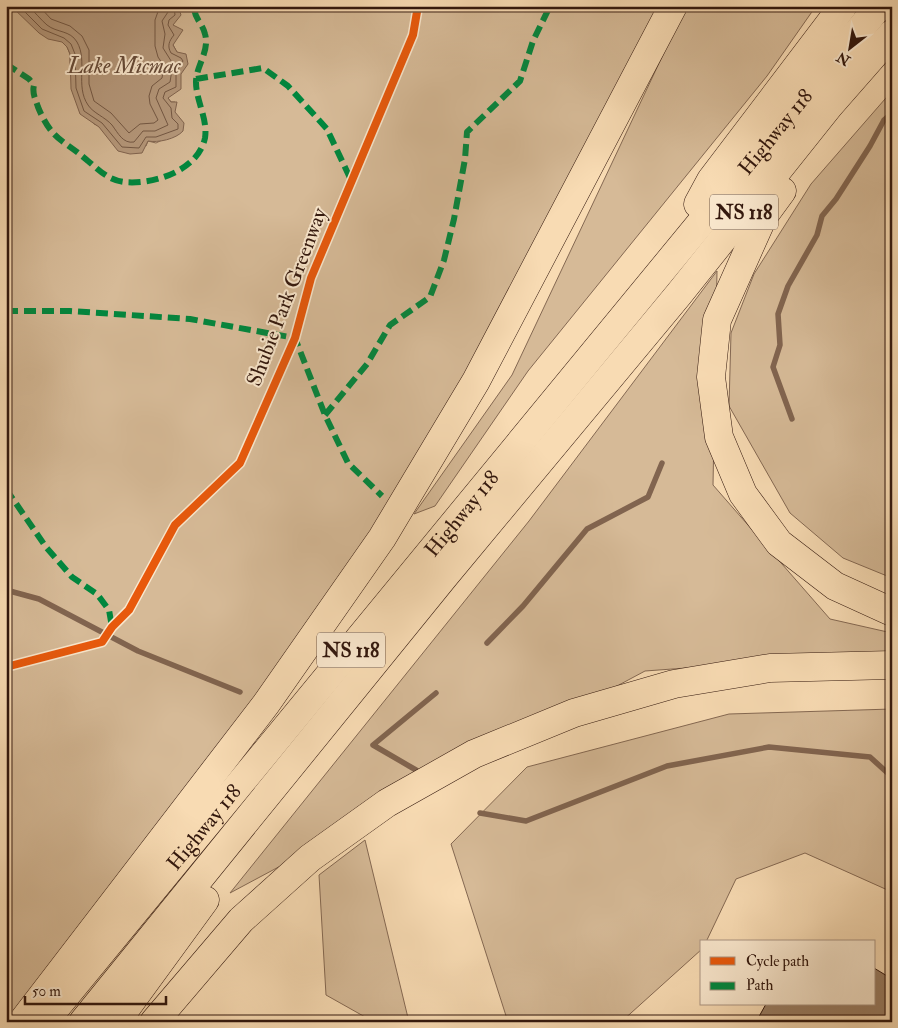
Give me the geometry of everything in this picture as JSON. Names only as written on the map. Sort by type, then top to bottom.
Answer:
[{"type":"highway","points":[[22,1022],[266,704],[382,538],[476,381],[673,6]]},
{"type":"highway","points":[[656,277],[711,180],[843,6]]},
{"type":"highway","name":"Highway 118","points":[[44,1022],[879,6]]},
{"type":"highway","name":"Highway 118","points":[[83,1022],[598,390],[679,294],[829,106],[892,34]]},
{"type":"highway","points":[[892,44],[763,218],[717,320],[711,378],[719,437],[743,494],[779,543],[834,586],[892,612]]},
{"type":"highway","points":[[116,1022],[209,894],[453,585],[529,495],[598,390]]},
{"type":"highway","points":[[154,1022],[241,920],[310,858],[387,803],[474,754],[574,713],[674,684],[770,668],[892,665]]},
{"type":"shaded area","points":[[6,6],[12,6],[65,42],[70,54],[70,73],[94,124],[146,146],[148,141],[156,143],[164,139],[175,102],[171,102],[168,98],[177,52],[173,45],[169,6],[676,6],[439,454],[9,1022],[6,1022]]},
{"type":"shaded area","points":[[686,6],[816,6],[767,76],[528,371],[435,506],[414,514],[512,375]]},
{"type":"shaded area","points":[[892,91],[892,578],[843,558],[790,513],[729,406],[731,333],[754,274],[811,184]]},
{"type":"shaded area","points":[[717,271],[713,485],[830,619],[892,633],[892,653],[645,671],[230,893],[529,521]]},
{"type":"shaded area","points":[[892,709],[892,892],[805,853],[736,879],[707,940],[700,940],[700,951],[621,1022],[508,1022],[451,844],[527,767],[729,714]]},
{"type":"shaded area","points":[[365,840],[409,1022],[374,1022],[326,995],[319,875]]},
{"type":"water","name":"Lake Micmac","points":[[11,6],[178,6],[181,15],[173,25],[183,30],[173,45],[177,52],[186,54],[188,64],[181,74],[181,89],[168,98],[171,102],[177,102],[175,112],[184,123],[183,131],[167,140],[148,141],[142,153],[130,154],[118,151],[99,127],[80,114],[71,89],[70,54],[67,47],[62,42],[48,39],[39,33]]},
{"type":"building","points":[[876,969],[892,979],[892,1022],[756,1022],[765,1006],[876,1006]]},
{"type":"waterway","points":[[792,419],[773,367],[780,345],[778,314],[788,286],[817,235],[822,216],[836,199],[870,146],[884,120],[892,113]]},
{"type":"waterway","points":[[487,643],[523,606],[587,529],[648,497],[662,463]]},
{"type":"waterway","points":[[6,590],[39,599],[138,651],[240,692]]},
{"type":"waterway","points":[[416,770],[373,745],[436,693]]},
{"type":"waterway","points":[[480,813],[526,821],[667,766],[769,747],[870,757],[892,777]]},
{"type":"marked path","points":[[6,64],[29,79],[34,85],[33,88],[38,107],[53,133],[104,174],[124,182],[148,181],[161,178],[173,174],[193,159],[201,149],[205,138],[205,124],[196,82],[206,40],[204,30],[195,14],[194,6]]},
{"type":"marked path","points":[[325,415],[367,364],[390,325],[430,297],[444,260],[454,219],[465,159],[467,132],[520,81],[533,41],[550,6]]},
{"type":"marked path","points":[[196,79],[263,68],[288,86],[327,129],[351,180]]},
{"type":"marked path","points":[[6,311],[70,311],[190,319],[295,338],[325,415],[348,463],[382,496]]},
{"type":"marked path","points":[[6,489],[46,547],[72,577],[97,594],[109,610],[112,627]]},
{"type":"cycle path","name":"Shubie Park Greenway","points":[[6,667],[102,642],[112,627],[129,610],[175,525],[240,463],[295,338],[311,278],[413,35],[418,6]]}]
